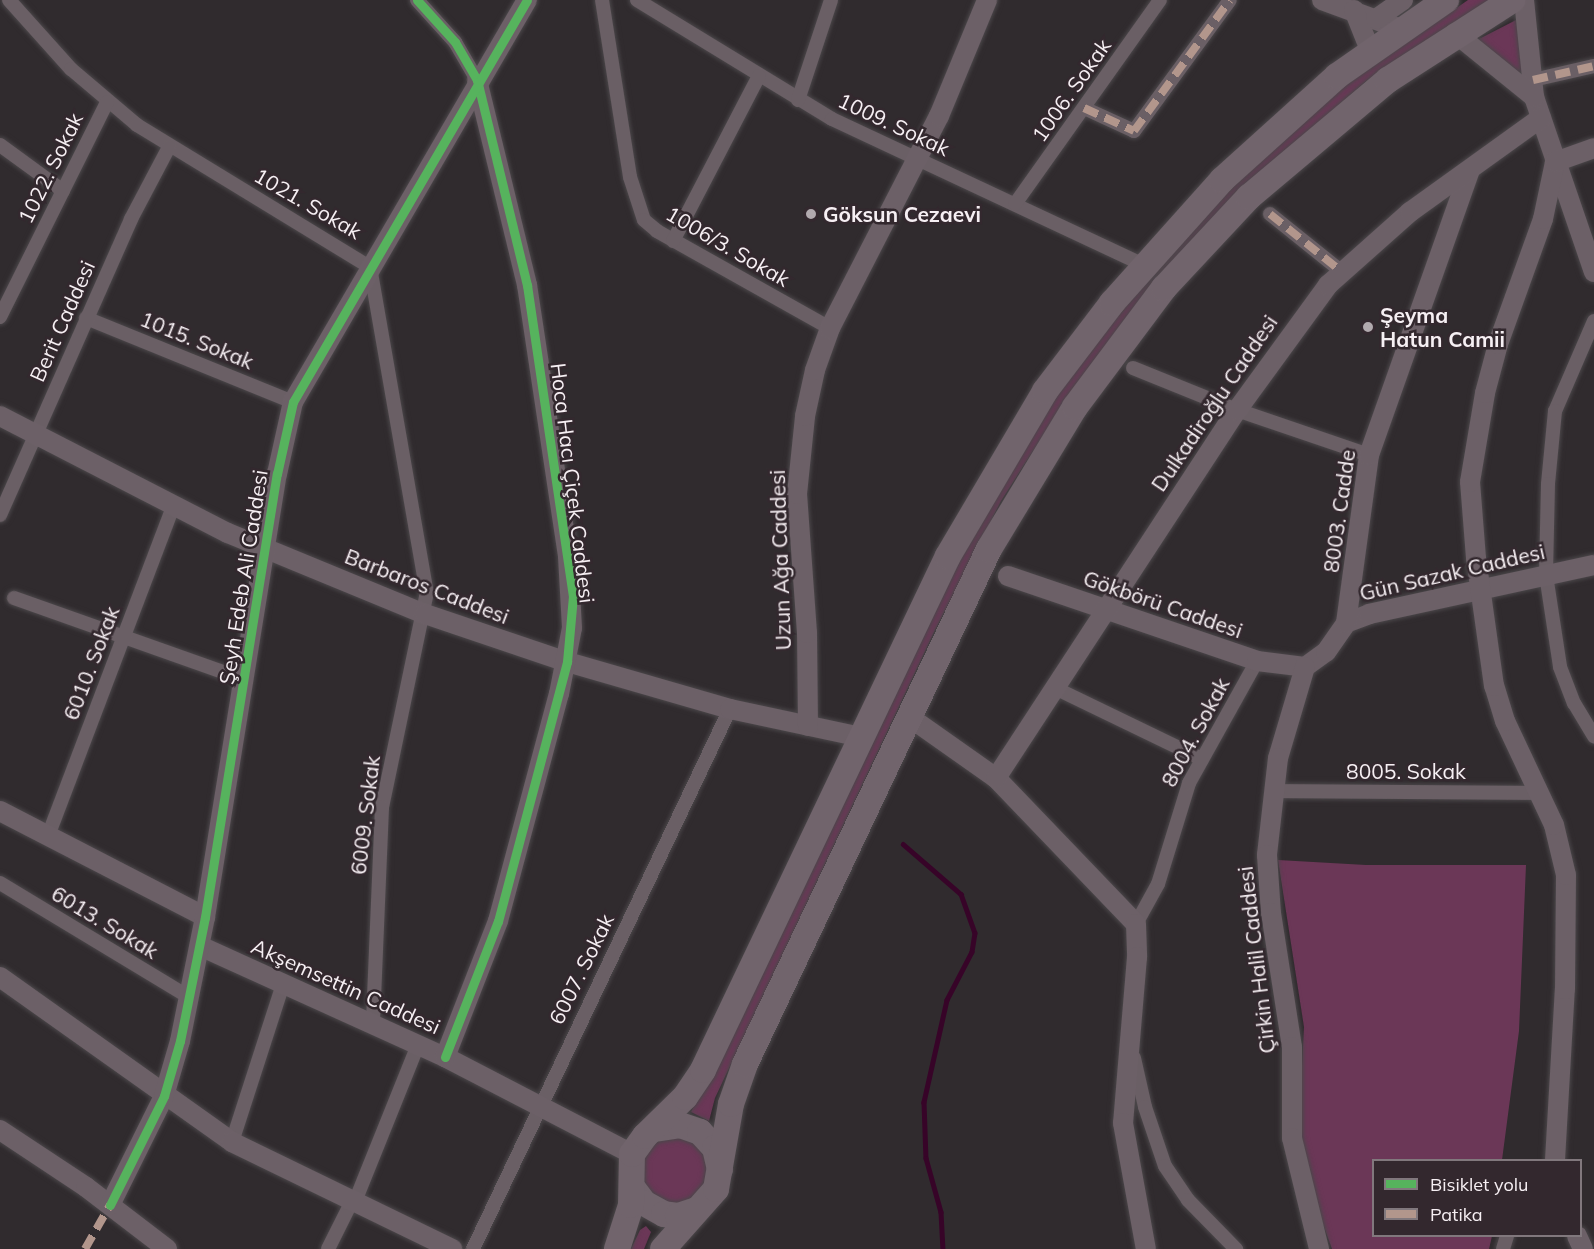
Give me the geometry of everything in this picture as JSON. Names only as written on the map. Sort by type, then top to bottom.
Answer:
[{"type":"highway","points":[[617,1249],[628,1217],[632,1187],[632,1154],[685,1097],[703,1070],[948,556],[1019,431],[1080,341],[1144,265],[1230,172],[1299,108],[1370,50],[1446,0]]},
{"type":"highway","points":[[663,1249],[716,1189],[731,1104],[745,1064],[908,716],[1012,507],[1116,348],[1198,249],[1249,196],[1388,80],[1455,33],[1512,0]]},
{"type":"highway","points":[[654,1129],[680,1125],[700,1132],[715,1148],[720,1170]]},
{"type":"highway","points":[[632,1187],[644,1203],[664,1214],[678,1216],[696,1210]]},
{"type":"street","name":"1021. Sokak","points":[[9,0],[36,33],[107,102],[169,147],[370,267],[425,567],[425,614]]},
{"type":"street","points":[[417,0],[455,42],[477,80]]},
{"type":"street","name":"Şeyh Edeb Ali Caddesi","points":[[110,1205],[164,1096],[189,997],[200,946],[245,680],[283,438],[293,402],[477,80],[527,0]]},
{"type":"street","name":"1006/3. Sokak","points":[[602,0],[630,177],[644,220],[673,241],[830,328]]},
{"type":"street","name":"1009. Sokak","points":[[637,0],[798,100],[1144,265]]},
{"type":"street","points":[[798,100],[831,0]]},
{"type":"street","name":"Uzun Ağa Caddesi","points":[[808,726],[799,462],[815,370],[830,328],[919,159],[987,0]]},
{"type":"street","name":"1006. Sokak","points":[[1015,204],[1160,0]]},
{"type":"street","points":[[1084,108],[1134,131],[1230,0]]},
{"type":"street","points":[[1322,0],[1354,5],[1376,19],[1401,29]]},
{"type":"street","points":[[1376,19],[1403,0]]},
{"type":"street","points":[[1524,0],[1534,88],[1541,118],[1594,272]]},
{"type":"street","points":[[1354,5],[1370,50]]},
{"type":"street","points":[[1455,33],[1534,88]]},
{"type":"street","points":[[1534,88],[1594,66]]},
{"type":"street","points":[[673,241],[759,76]]},
{"type":"street","name":"Hoca Hacı Çiçek Caddesi","points":[[445,1057],[498,921],[567,662],[573,596],[552,439],[524,273],[477,80]]},
{"type":"street","name":"1022. Sokak","points":[[0,317],[3,302],[63,191],[107,102]]},
{"type":"street","name":"Dulkadiroğlu Caddesi","points":[[996,778],[1104,610],[1292,330],[1341,271],[1410,212],[1541,118]]},
{"type":"street","points":[[0,145],[63,191]]},
{"type":"street","name":"Berit Caddesi","points":[[0,515],[86,318],[169,147]]},
{"type":"street","points":[[1555,162],[1594,148]]},
{"type":"street","points":[[1555,162],[1543,219],[1498,344],[1477,433],[1470,501],[1480,588],[1498,704],[1560,839],[1566,875],[1565,989],[1555,1159]]},
{"type":"street","name":"8003. Cadde","points":[[1346,623],[1369,455],[1470,170]]},
{"type":"street","points":[[1270,214],[1341,271]]},
{"type":"street","name":"1015. Sokak","points":[[86,318],[293,402]]},
{"type":"street","points":[[1594,321],[1556,411],[1548,483],[1546,575],[1560,667],[1574,703],[1594,736]]},
{"type":"street","points":[[1132,368],[1237,410],[1369,455]]},
{"type":"street","name":"Barbaros Caddesi","points":[[0,416],[266,550],[425,614],[567,662],[730,709],[861,737]]},
{"type":"street","name":"6010. Sokak","points":[[48,836],[174,505]]},
{"type":"street","name":"Gün Sazak Caddesi","points":[[1305,667],[1326,652],[1346,623],[1480,588],[1594,565]]},
{"type":"street","name":"Gökbörü Caddesi","points":[[1008,576],[1257,661],[1305,667]]},
{"type":"street","points":[[14,598],[245,680]]},
{"type":"street","name":"6009. Sokak","points":[[373,1025],[382,807],[425,614]]},
{"type":"street","name":"8004. Sokak","points":[[1136,924],[1158,884],[1182,797],[1257,661]]},
{"type":"street","name":"Çirkin Halil Caddesi","points":[[1305,667],[1272,791],[1268,880],[1290,1021],[1292,1138],[1319,1249]]},
{"type":"street","points":[[1055,688],[1202,759]]},
{"type":"street","name":"6007. Sokak","points":[[473,1249],[730,709]]},
{"type":"street","points":[[908,716],[996,778],[1136,924],[1131,1032],[1123,1123],[1146,1249]]},
{"type":"street","name":"8005. Sokak","points":[[1272,791],[1539,793]]},
{"type":"street","points":[[0,811],[205,917]]},
{"type":"street","name":"6013. Sokak","points":[[0,883],[189,997]]},
{"type":"street","name":"Akşemsettin Caddesi","points":[[200,946],[445,1057],[632,1154]]},
{"type":"street","points":[[0,977],[103,1047],[164,1096],[232,1142],[352,1204],[452,1249]]},
{"type":"street","points":[[232,1142],[283,984]]},
{"type":"street","points":[[1131,1032],[1145,1107],[1165,1166],[1188,1200],[1236,1249]]},
{"type":"street","points":[[328,1249],[352,1204],[418,1045]]},
{"type":"street","points":[[0,1130],[110,1205],[167,1249]]},
{"type":"shaded area","points":[[1468,0],[1489,0],[1366,81],[1240,190],[1155,283],[1072,390],[1001,501],[935,630],[715,1098],[709,1121],[691,1112],[979,521],[1066,379],[1195,220],[1316,106]]},
{"type":"shaded area","points":[[1518,19],[1524,75],[1520,76],[1475,41]]},
{"type":"shaded area","points":[[1278,860],[1366,865],[1526,865],[1519,1031],[1502,1159],[1372,1159],[1372,1237],[1492,1237],[1489,1249],[1332,1249],[1316,1205],[1299,1124],[1304,1027]]},
{"type":"shaded area","points":[[675,1137],[687,1140],[698,1147],[705,1158],[708,1170],[705,1182],[698,1193],[687,1200],[675,1203],[663,1200],[652,1193],[645,1182],[642,1170],[645,1158],[652,1147],[663,1140]]},
{"type":"shaded area","points":[[646,1226],[651,1232],[644,1249],[631,1249],[640,1230]]},
{"type":"waterway","points":[[903,844],[961,894],[975,933],[972,952],[947,1000],[924,1102],[926,1158],[941,1212],[943,1249]]},
{"type":"marked path","points":[[1084,108],[1134,131],[1230,0]]},
{"type":"marked path","points":[[1533,80],[1594,66]]},
{"type":"marked path","points":[[1270,214],[1341,271]]},
{"type":"marked path","points":[[85,1249],[110,1205]]},
{"type":"cycle path","points":[[417,0],[455,42],[477,80],[527,285],[573,596],[567,662],[498,921],[445,1057]]},
{"type":"cycle path","points":[[110,1205],[164,1096],[180,1041],[205,917],[277,474],[293,402],[527,0]]},
{"type":"place","name":"Göksun Cezaevi","points":[[811,214]]},
{"type":"place","name":"Şeyma Hatun Camii","points":[[1368,327]]}]
